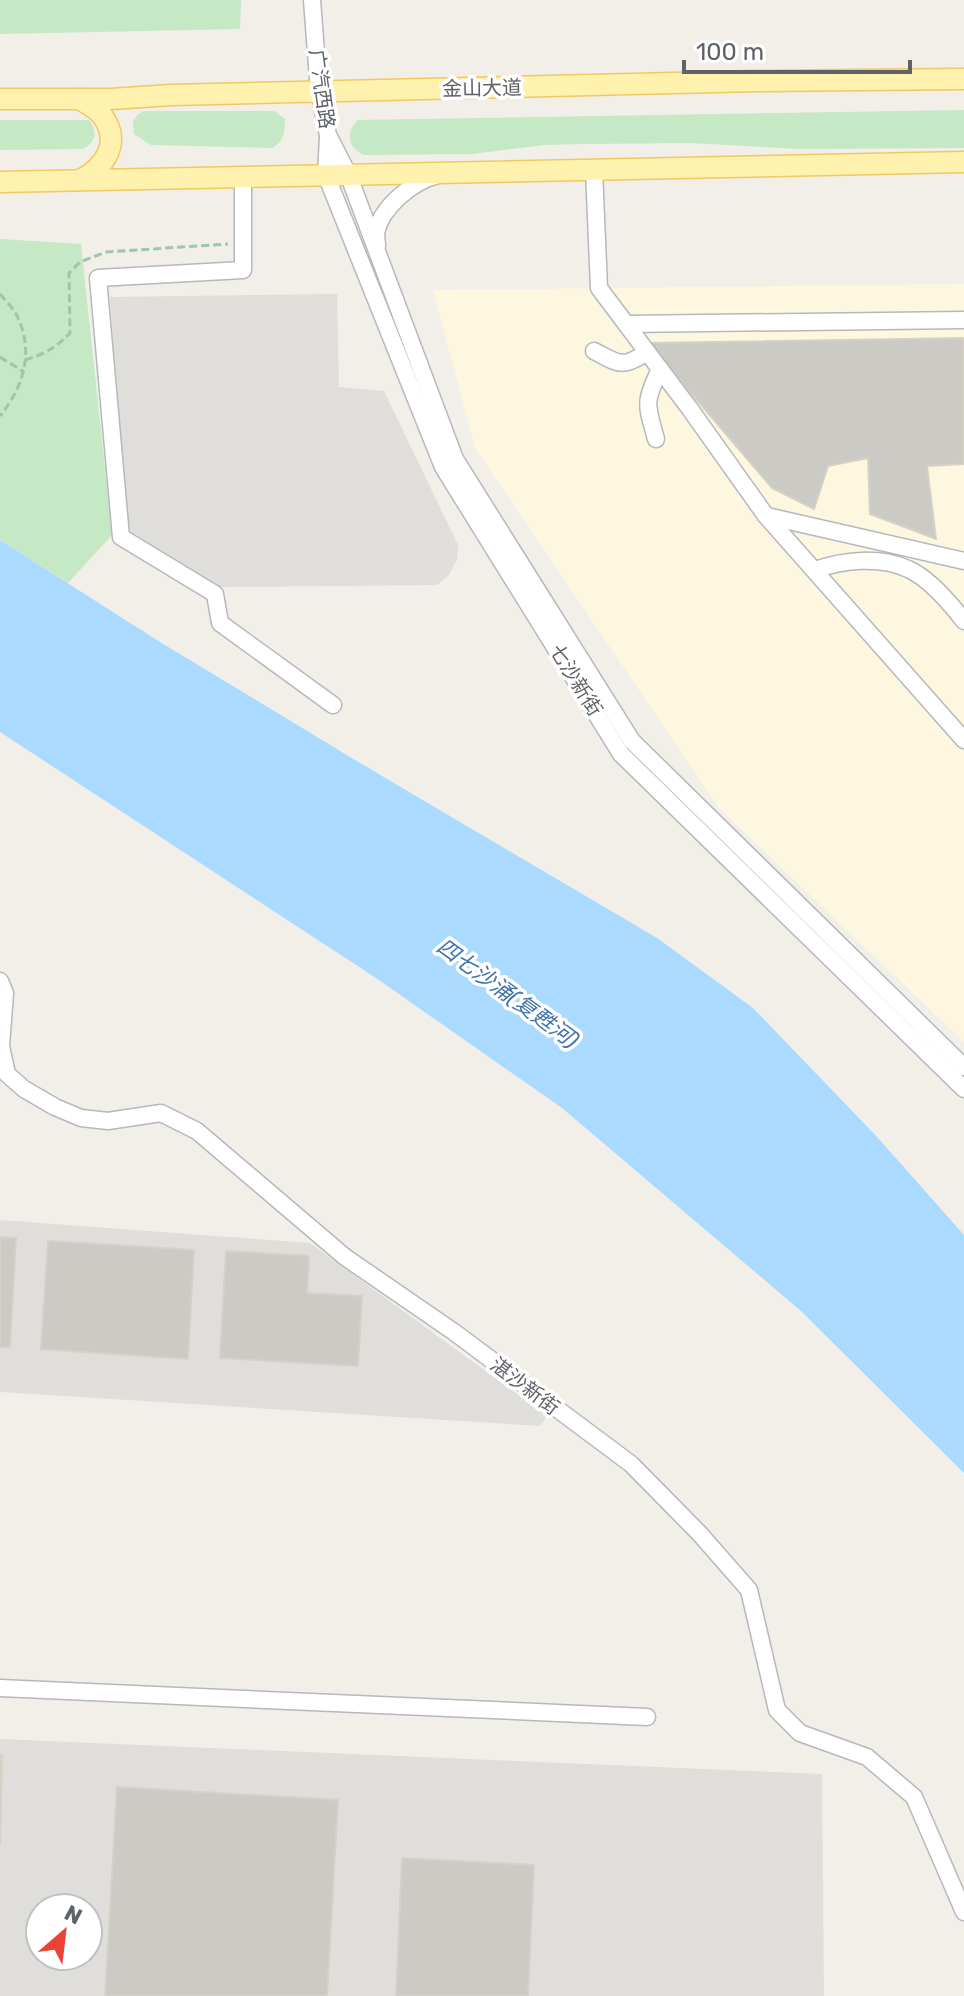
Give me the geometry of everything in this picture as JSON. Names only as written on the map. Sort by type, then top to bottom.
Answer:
[{"type":"main road","name":"金山大道","points":[[0,99],[964,79]]},
{"type":"main road","points":[[79,99],[93,106],[104,117],[110,132],[110,147],[105,162],[94,173],[80,180]]},
{"type":"main road","points":[[0,182],[964,162]]},
{"type":"street","name":"广汽西路","points":[[312,0],[319,92],[328,135],[348,174]]},
{"type":"street","points":[[326,175],[328,135]]},
{"type":"street","points":[[594,170],[599,288],[766,516],[964,740]]},
{"type":"street","points":[[377,252],[376,233],[383,217],[397,200],[431,177],[450,172]]},
{"type":"street","name":"七沙新街","points":[[348,174],[455,459],[632,741],[964,1067]]},
{"type":"street","name":"七沙新街","points":[[326,175],[443,467],[621,754],[964,1089]]},
{"type":"street","points":[[243,177],[243,270],[98,278],[121,537],[215,594],[220,623],[333,705]]},
{"type":"street","points":[[626,324],[964,320]]},
{"type":"street","points":[[594,351],[618,364],[632,362],[647,352]]},
{"type":"street","points":[[656,439],[647,408],[647,395],[660,369]]},
{"type":"street","points":[[766,516],[964,561]]},
{"type":"street","points":[[815,570],[833,564],[869,561],[907,568],[950,603],[964,621]]},
{"type":"street","name":"湛沙新街","points":[[0,981],[5,993],[1,1046],[7,1074],[24,1089],[81,1118],[108,1121],[161,1113],[197,1131],[345,1257],[454,1332],[631,1464],[699,1533],[749,1590],[777,1710],[800,1733],[867,1757],[914,1797],[964,1912]]},
{"type":"street","points":[[0,1688],[647,1717]]},
{"type":"path","points":[[0,294],[16,314],[25,343],[24,373],[14,398],[0,416]]},
{"type":"path","points":[[0,357],[24,373]]},
{"type":"shaded area","points":[[964,284],[964,1042],[719,808],[475,448],[433,290]]},
{"type":"shaded area","points":[[337,294],[339,387],[384,391],[458,545],[457,559],[449,575],[437,585],[221,587],[126,529],[110,297]]},
{"type":"shaded area","points":[[0,1220],[310,1243],[547,1416],[540,1426],[0,1392]]},
{"type":"shaded area","points":[[0,1739],[822,1774],[824,1996],[0,1996]]},
{"type":"green space","points":[[0,0],[241,0],[240,29],[0,34]]},
{"type":"green space","points":[[964,110],[964,148],[799,149],[692,143],[584,144],[544,145],[472,154],[364,155],[354,148],[350,139],[351,130],[358,120]]},
{"type":"green space","points":[[144,111],[274,111],[285,119],[284,133],[272,148],[151,145],[134,134],[133,122]]},
{"type":"green space","points":[[0,120],[89,120],[94,136],[83,149],[0,150]]},
{"type":"green space","points":[[0,239],[81,244],[112,535],[68,583],[0,540]]},
{"type":"water","name":"四七沙涌(复甦河)","points":[[0,540],[160,642],[657,938],[753,1008],[878,1138],[964,1235],[964,1473],[801,1311],[562,1108],[376,978],[0,732]]},
{"type":"building","points":[[964,338],[964,464],[927,466],[936,539],[870,514],[868,458],[828,466],[814,509],[772,488],[648,343]]},
{"type":"building","points":[[0,1237],[16,1238],[10,1347],[0,1347]]},
{"type":"building","points":[[48,1241],[194,1250],[188,1359],[41,1349]]},
{"type":"building","points":[[226,1251],[309,1256],[307,1293],[362,1296],[358,1366],[220,1358]]},
{"type":"building","points":[[0,1755],[2,1755],[0,1845]]},
{"type":"building","points":[[117,1787],[338,1800],[327,1996],[105,1996]]},
{"type":"building","points":[[402,1858],[534,1865],[528,1996],[396,1996]]}]
